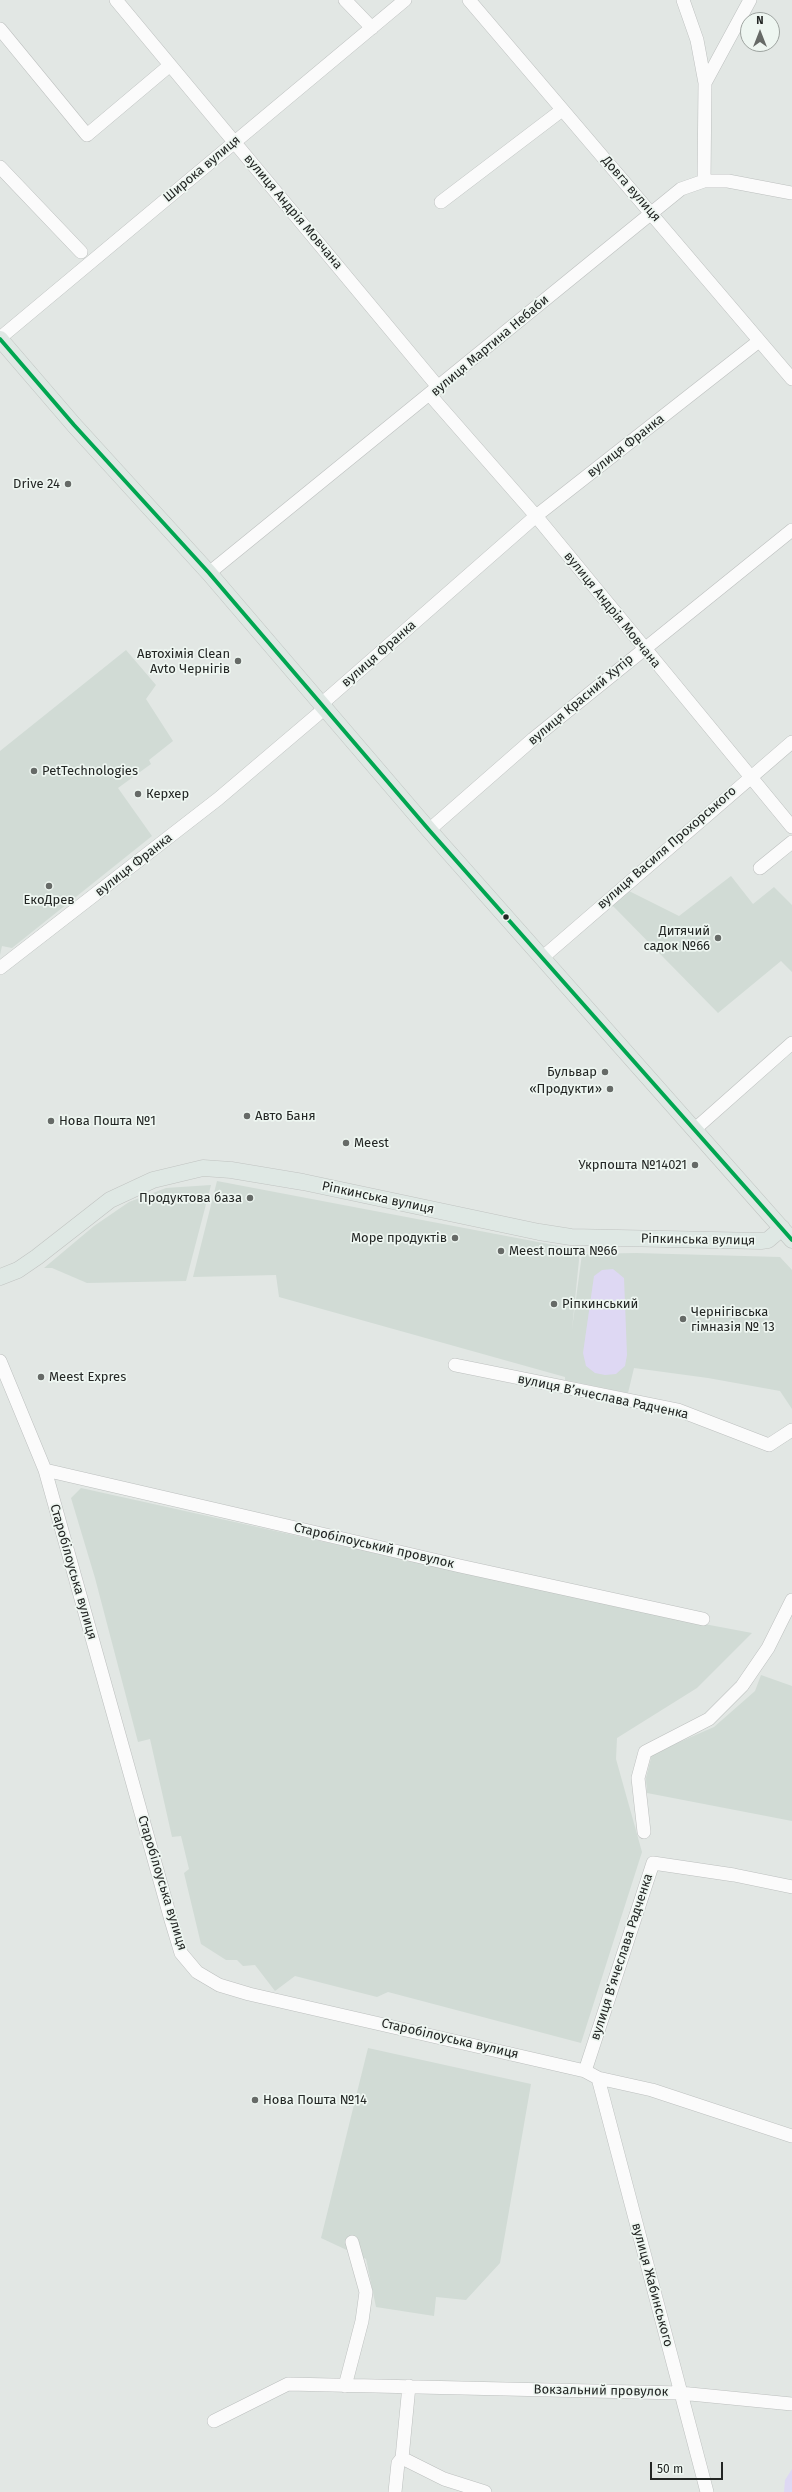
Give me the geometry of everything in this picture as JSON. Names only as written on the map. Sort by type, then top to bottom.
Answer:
[{"type":"main road","points":[[0,338],[74,425],[209,573],[429,830],[787,1234]]},
{"type":"main road","name":"Ріпкинська вулиця","points":[[0,1277],[18,1270],[110,1200],[153,1180],[203,1168],[231,1170],[302,1182],[532,1231],[571,1236],[761,1241],[787,1234]]},
{"type":"street","name":"вулиця Андрія Мовчана","points":[[116,0],[169,66],[234,142],[643,649],[792,827]]},
{"type":"street","points":[[345,0],[372,28]]},
{"type":"street","name":"Широка вулиця","points":[[0,338],[405,0]]},
{"type":"street","name":"Довга вулиця","points":[[469,0],[792,379]]},
{"type":"street","points":[[683,0],[697,40],[705,83],[704,181]]},
{"type":"street","points":[[705,83],[750,0]]},
{"type":"street","points":[[0,29],[87,135],[169,66]]},
{"type":"street","points":[[441,202],[562,110]]},
{"type":"street","points":[[0,167],[81,252]]},
{"type":"street","name":"вулиця Мартина Небаби","points":[[209,573],[435,391],[681,189],[704,181],[728,181],[792,193]]},
{"type":"street","name":"вулиця Франка","points":[[0,968],[218,799],[324,708],[326,700],[536,516],[759,341]]},
{"type":"street","name":"вулиця Красний Хутір","points":[[429,830],[533,739],[792,530]]},
{"type":"street","name":"вулиця Василя Прохорського","points":[[543,957],[792,742]]},
{"type":"street","points":[[760,868],[792,842]]},
{"type":"street","points":[[695,1129],[792,1043]]},
{"type":"street","name":"Старобілоуська вулиця","points":[[0,1361],[45,1470],[181,1953],[197,1972],[218,1985],[249,1994],[585,2071],[598,2078],[652,2090],[792,2136]]},
{"type":"street","name":"вулиця Вʼячеслава Радченка","points":[[455,1365],[678,1410],[769,1445],[792,1430]]},
{"type":"street","name":"Старобілоуський провулок","points":[[45,1470],[467,1567],[703,1619]]},
{"type":"street","points":[[644,1832],[638,1778],[645,1752],[709,1719],[742,1686],[768,1648],[792,1600]]},
{"type":"street","name":"вулиця Вʼячеслава Радченка","points":[[585,2071],[653,1863],[734,1875],[792,1887]]},
{"type":"street","name":"вулиця Жабинського","points":[[598,2078],[707,2492]]},
{"type":"street","points":[[345,2386],[362,2322],[366,2292],[352,2242]]},
{"type":"street","name":"Вокзальний провулок","points":[[214,2421],[288,2384],[680,2393],[792,2404]]},
{"type":"street","points":[[395,2492],[409,2386]]},
{"type":"street","points":[[400,2460],[444,2479],[485,2492]]},
{"type":"shaded area","points":[[126,650],[156,685],[146,699],[173,741],[149,760],[151,764],[118,788],[152,836],[12,948],[2,946],[0,955],[0,751]]},
{"type":"shaded area","name":"Дитячий садок №66","points":[[731,876],[753,904],[774,887],[792,905],[792,972],[781,961],[718,1013],[612,905],[627,890],[679,916]]},
{"type":"shaded area","points":[[217,1181],[580,1250],[572,1329],[582,1254],[636,1253],[780,1257],[792,1270],[792,1409],[780,1391],[708,1378],[634,1368],[628,1393],[565,1380],[565,1377],[279,1297],[276,1275],[193,1277]]},
{"type":"shaded area","points":[[211,1185],[186,1281],[87,1283],[52,1268],[44,1268],[94,1226],[129,1202],[166,1188]]},
{"type":"shaded area","points":[[613,1269],[624,1278],[627,1355],[625,1366],[616,1374],[605,1375],[595,1373],[586,1366],[583,1353],[594,1276],[602,1270]]},
{"type":"shaded area","points":[[81,1488],[646,1613],[752,1633],[697,1688],[617,1738],[616,1759],[642,1852],[581,2043],[388,1992],[377,1997],[295,1976],[275,1991],[255,1965],[243,1966],[237,1960],[226,1960],[201,1944],[184,1873],[189,1869],[181,1836],[172,1837],[150,1739],[138,1742],[95,1578],[71,1498]]},
{"type":"shaded area","points":[[761,1675],[792,1686],[792,1821],[647,1793],[646,1778],[652,1754],[714,1727],[755,1691]]},
{"type":"shaded area","points":[[368,2048],[531,2084],[500,2263],[466,2300],[436,2297],[434,2316],[376,2307],[366,2259],[321,2238]]},
{"type":"shaded area","points":[[792,2469],[792,2492],[784,2492],[785,2480]]},
{"type":"transit line","points":[[0,339],[74,425],[209,573],[429,830],[792,1240]]},
{"type":"place","name":"Drive 24","points":[[68,484]]},
{"type":"place","name":"Автохімія Clean Avto Чернігів","points":[[238,661]]},
{"type":"place","name":"PetTechnologies","points":[[34,771]]},
{"type":"place","name":"Керхер","points":[[138,794]]},
{"type":"place","name":"ЕкоДрев","points":[[49,886]]},
{"type":"place","name":"Дитячий садок №66","points":[[718,938]]},
{"type":"place","name":"Бульвар","points":[[605,1072]]},
{"type":"place","name":"«Продукти»","points":[[610,1089]]},
{"type":"place","name":"Авто Баня","points":[[247,1116]]},
{"type":"place","name":"Нова Пошта №1","points":[[51,1121]]},
{"type":"place","name":"Meest","points":[[346,1143]]},
{"type":"place","name":"Укрпошта №14021","points":[[695,1165]]},
{"type":"place","name":"Продуктова база","points":[[250,1198]]},
{"type":"place","name":"Море продуктів","points":[[455,1238]]},
{"type":"place","name":"Meest пошта №66","points":[[501,1251]]},
{"type":"place","name":"Ріпкинський","points":[[554,1304]]},
{"type":"place","name":"Чернігівська гімназія № 13","points":[[683,1319]]},
{"type":"place","name":"Meest Expres","points":[[41,1377]]},
{"type":"place","name":"Нова Пошта №14","points":[[255,2100]]}]
